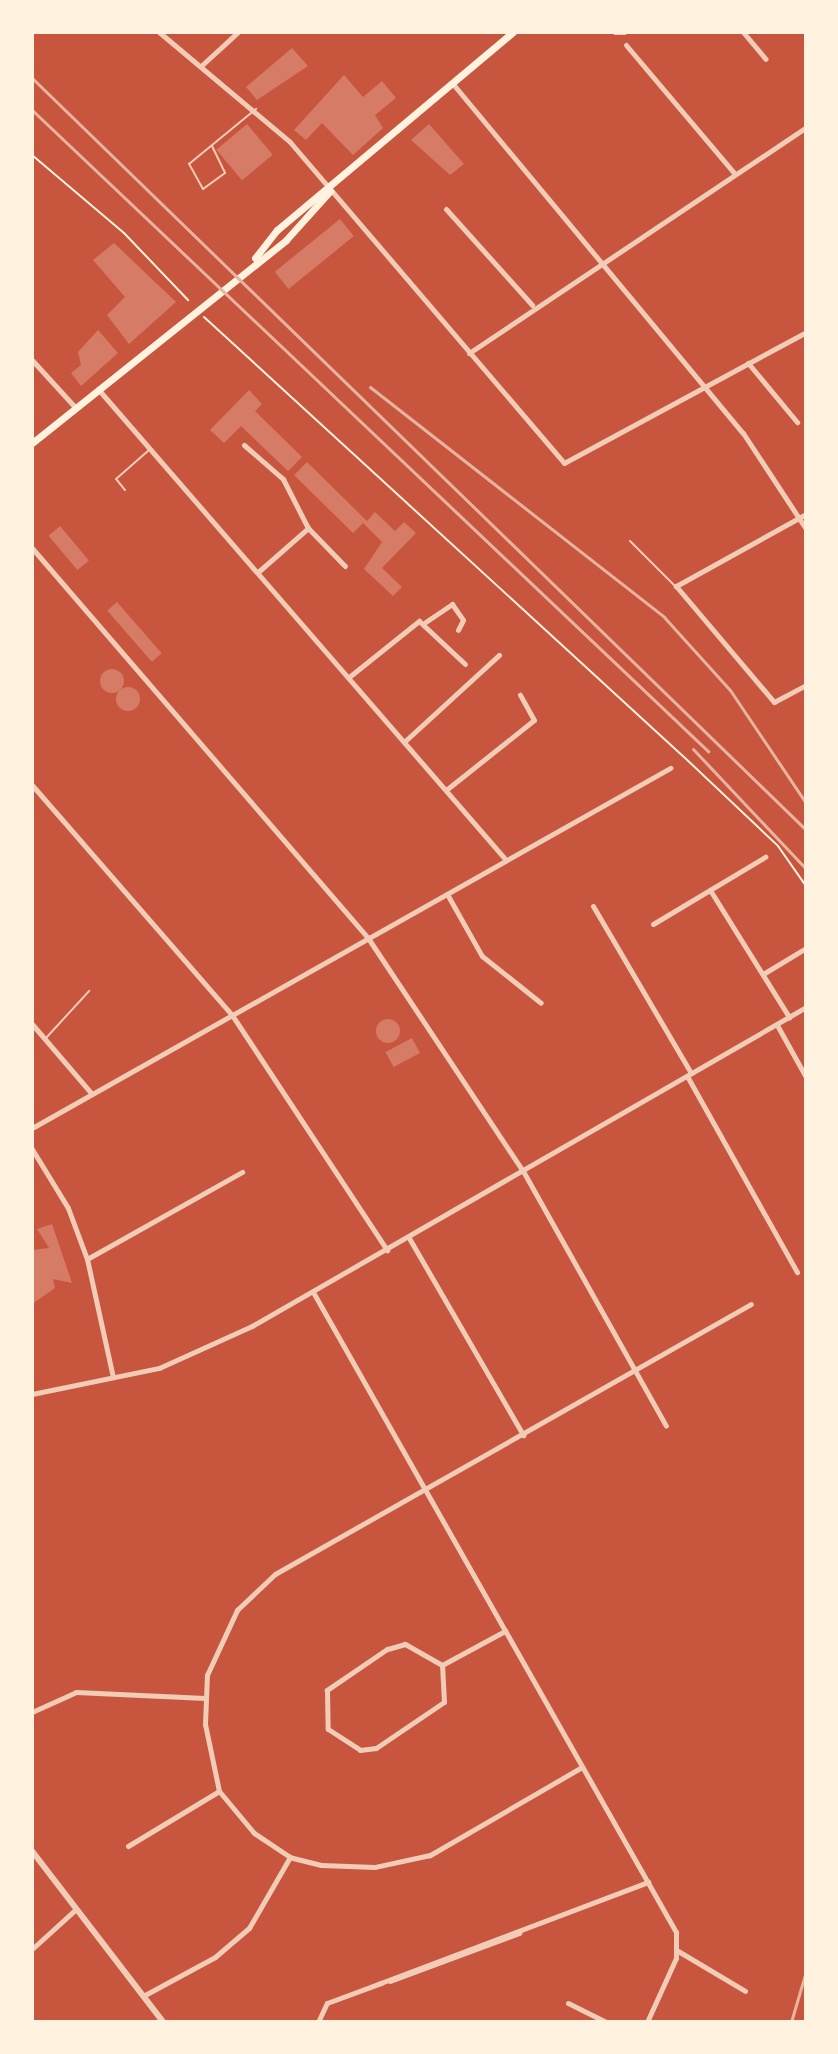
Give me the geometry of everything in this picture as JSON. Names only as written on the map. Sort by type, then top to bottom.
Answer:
[{"type":"main road","points":[[255,258],[277,230],[330,191],[513,32]]},
{"type":"main road","points":[[32,443],[255,258],[317,213],[330,191]]},
{"type":"street","points":[[159,32],[256,109],[564,463],[806,332]]},
{"type":"street","points":[[202,65],[238,32]]},
{"type":"street","points":[[743,32],[766,59]]},
{"type":"street","points":[[626,45],[734,173]]},
{"type":"street","points":[[453,84],[704,387],[806,529]]},
{"type":"street","points":[[469,353],[532,305],[806,127]]},
{"type":"street","points":[[446,209],[532,305]]},
{"type":"street","points":[[32,360],[74,406]]},
{"type":"street","points":[[748,363],[797,422]]},
{"type":"street","points":[[97,388],[506,860]]},
{"type":"street","points":[[244,445],[283,479],[308,528],[345,566]]},
{"type":"street","points":[[806,514],[676,586],[774,702],[806,685]]},
{"type":"street","points":[[258,572],[308,528]]},
{"type":"street","points":[[32,548],[368,938],[523,1171],[666,1426]]},
{"type":"street","points":[[349,677],[411,624],[424,623],[452,604],[463,620],[458,630]]},
{"type":"street","points":[[424,623],[465,664]]},
{"type":"street","points":[[404,742],[499,655]]},
{"type":"street","points":[[446,790],[534,720],[520,695]]},
{"type":"street","points":[[32,1128],[670,768]]},
{"type":"street","points":[[32,785],[232,1015],[387,1250]]},
{"type":"street","points":[[653,924],[765,857]]},
{"type":"street","points":[[710,890],[789,1017]]},
{"type":"street","points":[[447,894],[482,956],[541,1003]]},
{"type":"street","points":[[593,906],[797,1272]]},
{"type":"street","points":[[763,974],[806,948]]},
{"type":"street","points":[[32,1394],[172,1363],[313,1292],[806,1007]]},
{"type":"street","points":[[32,1024],[92,1094]]},
{"type":"street","points":[[777,1025],[806,1077]]},
{"type":"street","points":[[32,1149],[68,1208],[87,1259],[113,1377]]},
{"type":"street","points":[[87,1259],[242,1172]]},
{"type":"street","points":[[409,1238],[523,1435]]},
{"type":"street","points":[[313,1292],[676,1932],[678,1951],[647,2022]]},
{"type":"street","points":[[582,1767],[430,1855],[375,1867],[290,1857],[254,1833],[219,1791],[205,1698],[219,1641],[247,1597],[283,1569],[426,1491],[751,1304]]},
{"type":"street","points":[[442,1665],[505,1631]]},
{"type":"street","points":[[405,1644],[442,1665],[444,1702],[415,1726],[360,1750],[328,1729],[327,1690],[387,1649],[405,1644]]},
{"type":"street","points":[[32,1712],[88,1691],[205,1698]]},
{"type":"street","points":[[128,1846],[219,1791]]},
{"type":"street","points":[[32,1851],[163,2022]]},
{"type":"street","points":[[143,1996],[215,1957],[249,1928],[290,1857]]},
{"type":"street","points":[[317,2019],[327,2003],[648,1882]]},
{"type":"street","points":[[32,1949],[76,1909]]},
{"type":"street","points":[[678,1951],[745,1991]]},
{"type":"street","points":[[568,2003],[606,2022]]},
{"type":"lane","points":[[212,146],[225,173],[203,189],[186,168],[212,146],[256,109]]},
{"type":"lane","points":[[125,490],[116,479],[150,450]]},
{"type":"lane","points":[[630,541],[676,586]]},
{"type":"lane","points":[[45,1038],[89,991]]},
{"type":"path","points":[[32,155],[124,233],[188,300]]},
{"type":"path","points":[[203,317],[684,757],[778,846],[806,886]]},
{"type":"path","points":[[670,768],[684,757]]},
{"type":"building","points":[[292,48],[308,66],[257,100],[246,87]]},
{"type":"building","points":[[344,75],[363,97],[382,81],[396,98],[375,115],[383,128],[353,155],[322,123],[306,140],[294,130]]},
{"type":"building","points":[[247,124],[273,155],[242,180],[216,150]]},
{"type":"building","points":[[429,124],[464,164],[450,175],[411,140]]},
{"type":"building","points":[[340,219],[354,236],[289,289],[275,272]]},
{"type":"building","points":[[114,243],[176,302],[129,344],[107,315],[125,297],[93,260]]},
{"type":"building","points":[[98,330],[118,353],[81,386],[71,373],[81,365],[78,352]]},
{"type":"building","points":[[249,390],[262,404],[255,411],[302,457],[288,471],[241,426],[224,443],[210,430]]},
{"type":"building","points":[[307,462],[367,521],[375,512],[395,531],[404,522],[416,533],[382,568],[402,587],[393,596],[364,569],[382,542],[363,523],[353,533],[294,475]]},
{"type":"building","points":[[60,526],[89,560],[77,570],[49,536]]},
{"type":"building","points":[[117,602],[162,653],[152,662],[107,611]]},
{"type":"building","points":[[112,669],[120,673],[124,681],[120,689],[112,693],[104,689],[100,681],[104,673]]},
{"type":"building","points":[[128,687],[136,691],[140,699],[136,707],[128,711],[120,707],[116,699],[120,691]]},
{"type":"building","points":[[388,1019],[399,1026],[400,1031],[393,1042],[388,1043],[377,1036],[376,1031],[383,1020]]},
{"type":"building","points":[[412,1038],[420,1053],[393,1067],[386,1052]]},
{"type":"building","points":[[52,1224],[72,1283],[53,1279],[55,1288],[32,1304],[32,1250],[49,1248],[37,1229]]},
{"type":"railway","points":[[32,78],[806,830]]},
{"type":"railway","points":[[32,110],[708,751]]},
{"type":"railway","points":[[370,387],[664,617],[730,690],[806,803]]},
{"type":"railway","points":[[693,749],[806,869]]},
{"type":"railway","points":[[791,2022],[806,1971]]}]
